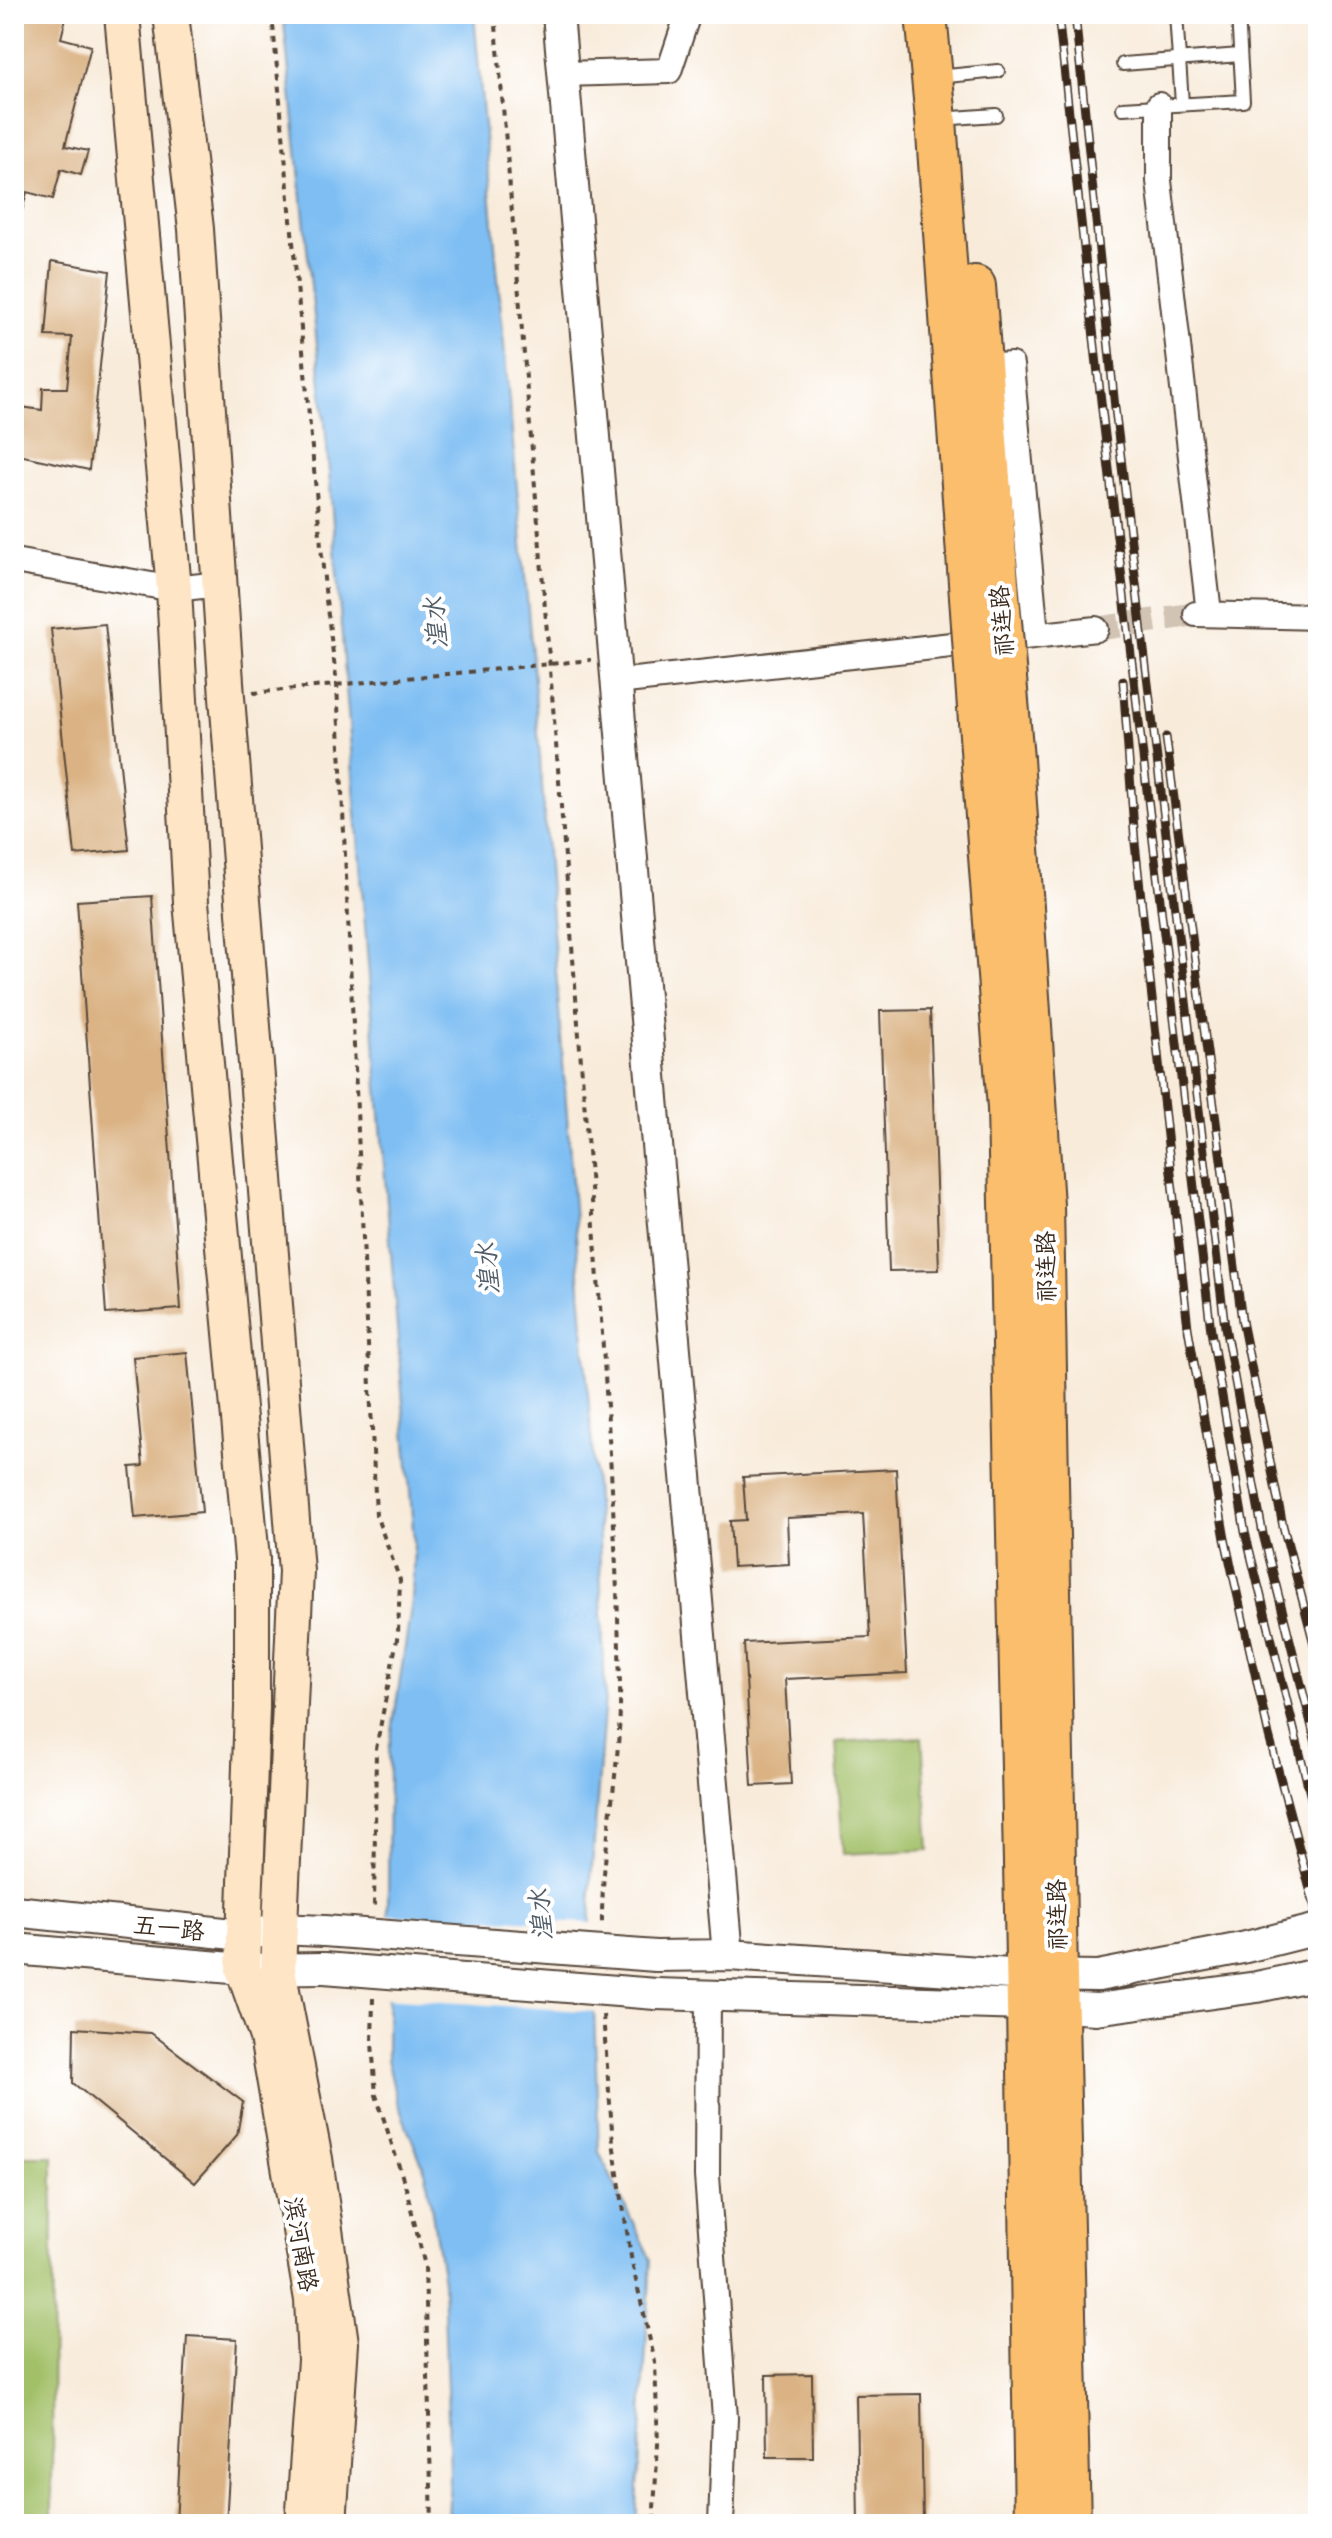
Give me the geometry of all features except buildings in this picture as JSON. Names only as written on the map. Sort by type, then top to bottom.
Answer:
[{"type":"highway","name":"祁连路","points":[[926,14],[945,76],[964,118],[1003,627],[998,761],[1008,1108],[1042,1991],[1070,2524]]},
{"type":"highway","name":"祁连路","points":[[945,76],[952,14]]},
{"type":"highway","name":"祁连路","points":[[964,118],[1003,627]]},
{"type":"highway","name":"祁连路","points":[[1035,2524],[1042,1991]]},
{"type":"main road","name":"滨河南路","points":[[122,14],[174,589],[191,902],[252,1559],[252,1708],[243,1969],[267,2037],[312,2300],[315,2360],[303,2524]]},
{"type":"main road","points":[[171,14],[196,229],[229,729],[296,1571],[278,1970],[315,2159],[341,2343],[329,2524]]},
{"type":"street","points":[[558,14],[728,1955]]},
{"type":"street","points":[[563,74],[669,71],[688,14]]},
{"type":"street","points":[[1170,105],[1159,181],[1202,613],[1318,617]]},
{"type":"street","points":[[14,561],[174,589],[220,584]]},
{"type":"street","points":[[615,670],[1003,627],[1096,629]]},
{"type":"street","name":"五一路","points":[[14,1911],[243,1935],[279,1929],[656,1956],[728,1955],[1042,1991]]},
{"type":"street","points":[[1042,1991],[1318,1929]]},
{"type":"street","name":"五一路","points":[[14,1949],[243,1969],[324,1968],[656,1994],[1042,1991]]},
{"type":"street","points":[[1042,1991],[1096,2009],[1257,1987],[1318,1974]]},
{"type":"street","points":[[708,1993],[707,2176],[725,2418],[721,2524]]},
{"type":"lane","points":[[1170,105],[1178,61],[1176,14]]},
{"type":"lane","points":[[1123,108],[1243,101],[1238,14]]},
{"type":"lane","points":[[1123,64],[1240,55]]},
{"type":"lane","points":[[945,76],[998,71]]},
{"type":"path","points":[[272,14],[324,584],[337,684],[376,1515],[400,1580],[398,1634],[376,1749],[374,1919]]},
{"type":"path","points":[[495,14],[550,663],[611,1462],[620,1693],[614,1790],[602,1890],[602,1937]]},
{"type":"path","points":[[282,689],[550,663],[615,670]]},
{"type":"path","points":[[373,1997],[372,2043],[376,2095],[406,2188],[425,2266],[432,2524]]},
{"type":"path","points":[[603,2015],[613,2142],[632,2263],[655,2362],[658,2444],[653,2524]]},
{"type":"green space","points":[[922,1737],[929,1850],[843,1854],[836,1742]]},
{"type":"green space","points":[[14,2156],[53,2156],[52,2524],[14,2524]]},
{"type":"water","name":"湟水","points":[[283,14],[474,14],[532,653],[599,1538],[605,1697],[590,1893],[599,2152],[651,2260],[636,2524],[448,2524],[450,2472],[443,2281],[426,2174],[397,2102],[387,2059],[389,1751],[412,1601],[414,1542],[325,423]]},
{"type":"pier","points":[[383,1915],[595,1923],[598,2012],[383,1998]]},
{"type":"tunnel","points":[[1096,629],[1196,614]]},
{"type":"railway","points":[[1058,14],[1211,1331],[1245,1532],[1318,1826]]},
{"type":"railway","points":[[1075,14],[1115,408],[1225,1327],[1263,1534],[1318,1751]]},
{"type":"railway","points":[[1123,681],[1135,843],[1188,1328],[1225,1539],[1269,1736],[1318,1919]]},
{"type":"railway","points":[[1166,737],[1242,1321],[1283,1526],[1318,1659]]}]
